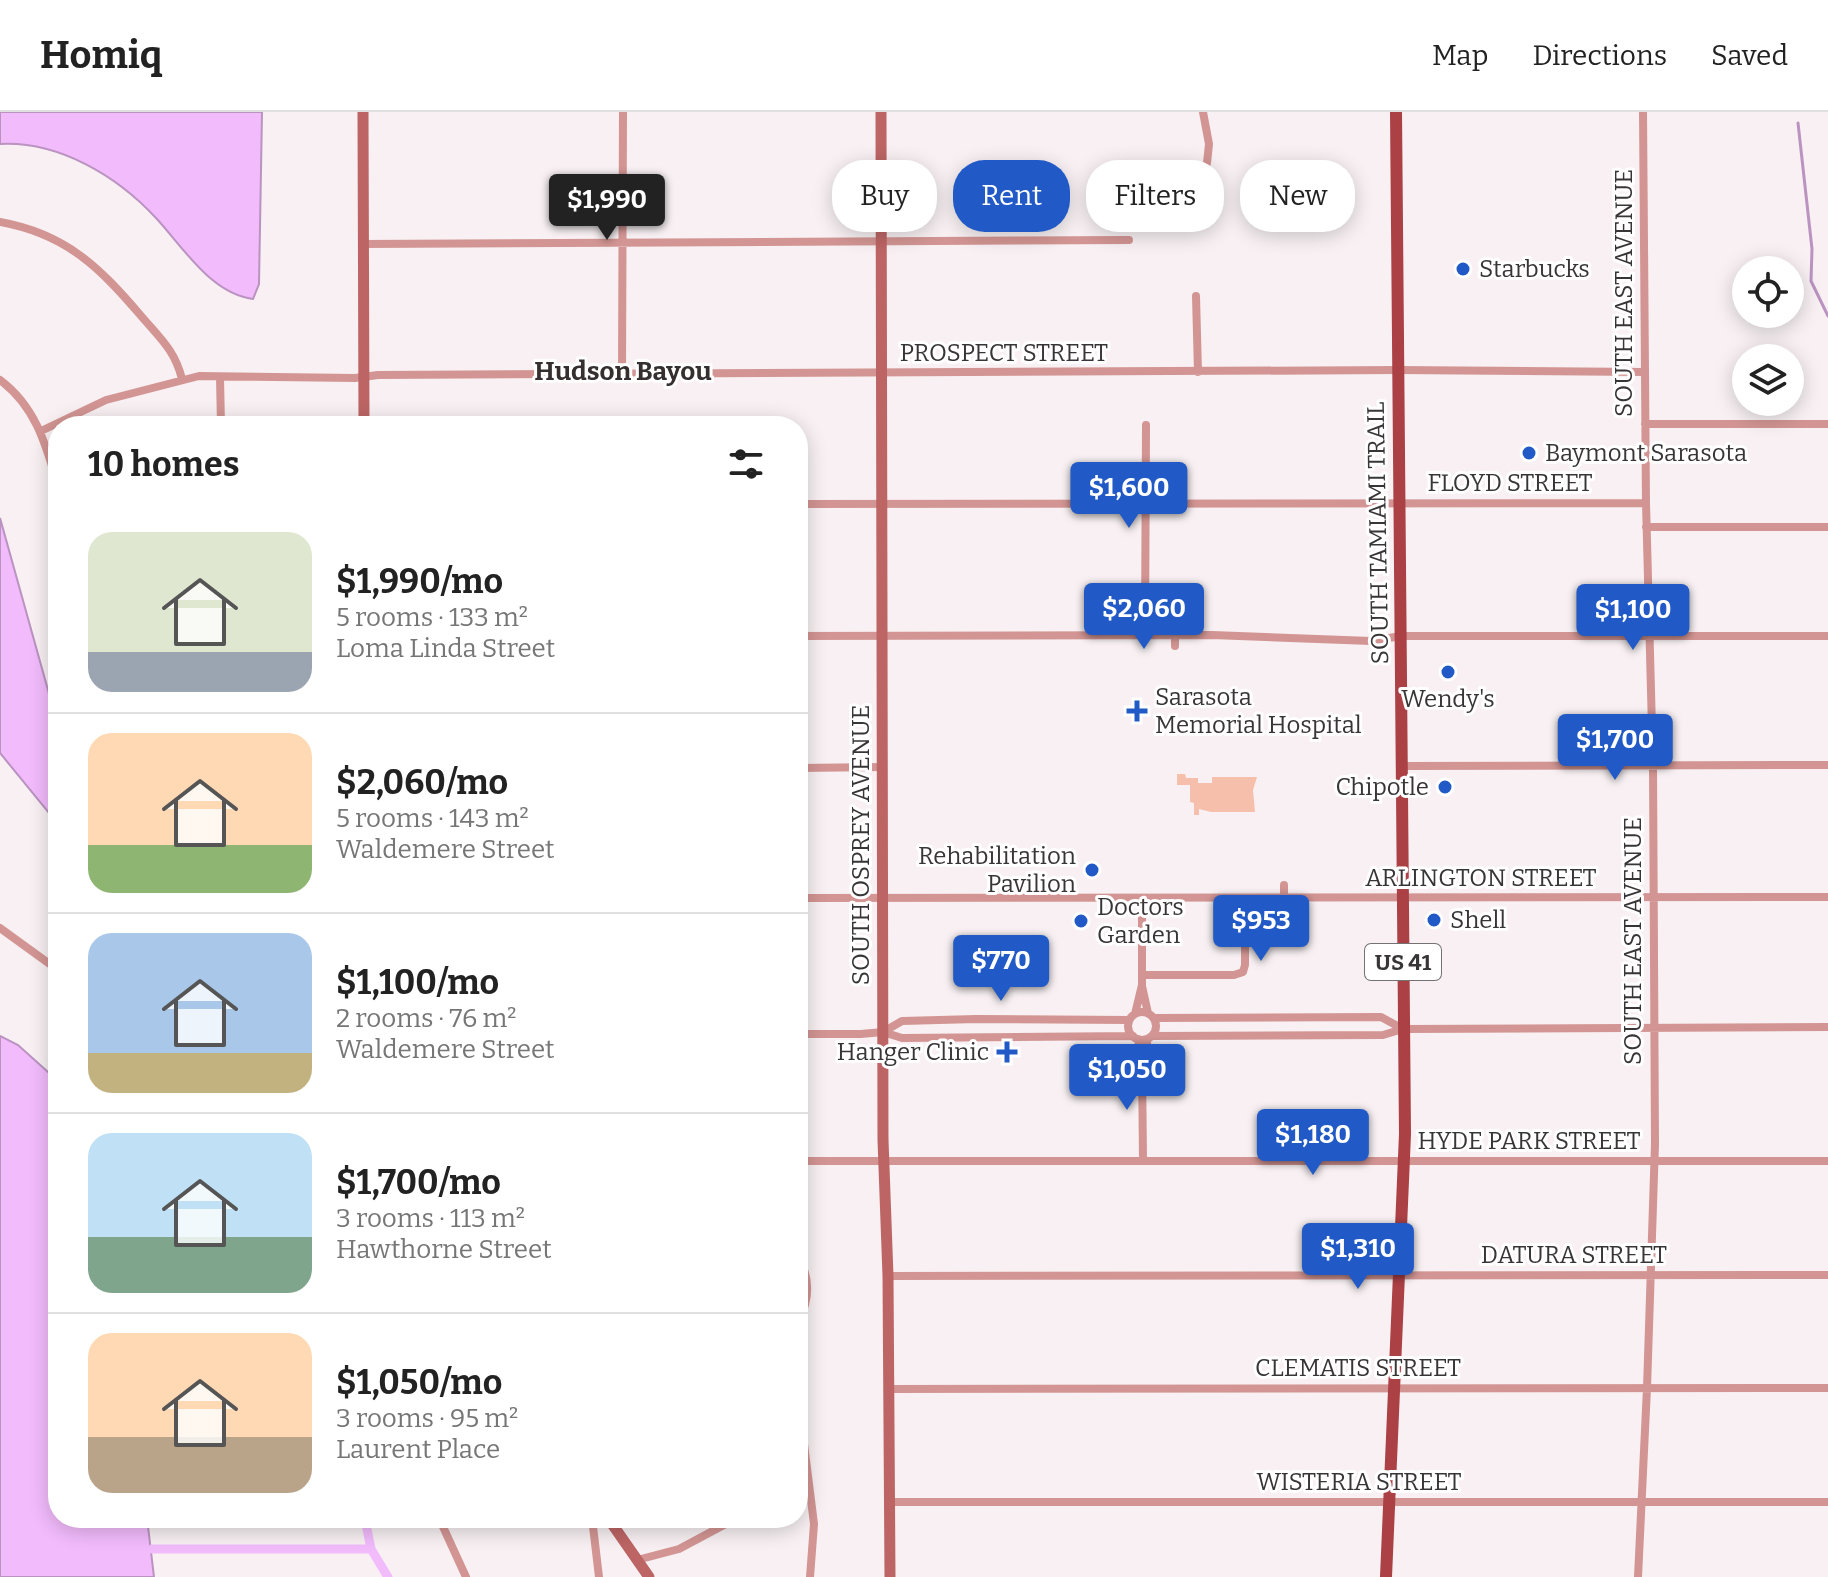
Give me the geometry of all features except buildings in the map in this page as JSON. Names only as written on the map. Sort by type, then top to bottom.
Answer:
[{"type":"main road","name":"SOUTH TAMIAMI TRAIL","points":[[1386,1577],[1405,1161],[1396,112]]},
{"type":"street","points":[[363,112],[364,416]]},
{"type":"street","points":[[622,372],[623,112]]},
{"type":"street","name":"SOUTH OSPREY AVENUE","points":[[881,112],[883,1160],[888,1276],[890,1577]]},
{"type":"street","points":[[1203,112],[1209,144],[1207,160]]},
{"type":"street","name":"SOUTH EAST AVENUE","points":[[1638,1577],[1654,1161],[1653,766],[1646,527],[1643,112]]},
{"type":"street","points":[[0,222],[51,237],[91,262],[174,353],[182,379]]},
{"type":"street","points":[[363,244],[1129,240]]},
{"type":"street","points":[[1196,296],[1198,372]]},
{"type":"street","name":"PROSPECT STREET","points":[[72,416],[106,400],[199,376],[622,372],[1644,372]]},
{"type":"street","points":[[220,377],[221,416]]},
{"type":"street","points":[[0,380],[27,406],[41,431],[48,454]]},
{"type":"street","points":[[1645,424],[1828,424]]},
{"type":"street","points":[[1145,635],[1146,425]]},
{"type":"street","name":"PROSPECT STREET","points":[[41,431],[48,428]]},
{"type":"street","name":"FLOYD STREET","points":[[808,504],[1646,503]]},
{"type":"street","points":[[1646,527],[1828,527]]},
{"type":"street","points":[[1135,605],[1155,605]]},
{"type":"street","points":[[1175,613],[1175,646]]},
{"type":"street","points":[[808,636],[1218,635],[1331,641],[1371,641],[1401,636],[1828,636]]},
{"type":"street","points":[[1402,766],[1828,765]]},
{"type":"street","points":[[808,768],[882,767]]},
{"type":"street","points":[[1284,885],[1284,913]]},
{"type":"street","name":"ARLINGTON STREET","points":[[808,898],[1828,897]]},
{"type":"street","points":[[1142,898],[1142,985],[1156,1027],[1142,1064]]},
{"type":"street","points":[[1142,975],[1239,974],[1245,968],[1245,898]]},
{"type":"street","points":[[1226,927],[1256,930]]},
{"type":"street","points":[[0,928],[48,963]]},
{"type":"street","points":[[1142,985],[1128,1026],[1135,1038],[1142,1064],[1143,1160]]},
{"type":"street","points":[[883,1032],[902,1021],[1151,1015],[1381,1017],[1403,1029]]},
{"type":"street","points":[[808,1034],[883,1032],[902,1038],[1135,1038],[1371,1035],[1403,1029],[1828,1027]]},
{"type":"street","name":"HYDE PARK STREET","points":[[808,1161],[1828,1161]]},
{"type":"street","name":"DATURA STREET","points":[[888,1276],[1828,1275]]},
{"type":"street","name":"CLEMATIS STREET","points":[[888,1389],[1828,1388]]},
{"type":"street","points":[[808,1475],[814,1544],[810,1577]]},
{"type":"street","name":"WISTERIA STREET","points":[[890,1502],[1828,1502]]},
{"type":"street","points":[[444,1528],[466,1577]]},
{"type":"street","points":[[593,1528],[599,1577]]},
{"type":"street","points":[[615,1528],[644,1576]]},
{"type":"street","points":[[637,1560],[679,1549],[718,1528]]},
{"type":"shaded area","points":[[0,112],[262,112],[259,284],[253,299],[238,295],[211,279],[141,203],[105,175],[44,148],[0,144]]},
{"type":"shaded area","points":[[0,518],[48,690],[48,812],[0,753]]},
{"type":"shaded area","points":[[1177,774],[1198,778],[1198,783],[1212,783],[1212,777],[1257,777],[1253,790],[1255,812],[1199,809],[1199,815],[1194,815],[1190,785],[1177,785]]},
{"type":"shaded area","points":[[0,1036],[18,1045],[48,1072],[48,1528],[148,1528],[154,1577],[0,1577]]},
{"type":"waterway","points":[[1798,123],[1812,249],[1811,281],[1828,316]]},
{"type":"waterway","points":[[367,1528],[371,1549],[388,1577]]},
{"type":"waterway","points":[[152,1549],[371,1549]]},
{"type":"place","name":"Starbucks","points":[[1463,269]]},
{"type":"place","name":"Baymont Sarasota","points":[[1529,453]]},
{"type":"place","name":"Wendy's","points":[[1448,672]]},
{"type":"place","name":"Sarasota Memorial Hospital","points":[[1137,711]]},
{"type":"place","name":"Chipotle","points":[[1445,787]]},
{"type":"place","name":"Rehabilitation Pavilion","points":[[1092,870]]},
{"type":"place","name":"Shell","points":[[1434,920]]},
{"type":"place","name":"Doctors Garden","points":[[1081,921]]},
{"type":"place","name":"Hanger Clinic","points":[[1007,1052]]},
{"type":"district","name":"Hudson Bayou","points":[[623,371]]}]
